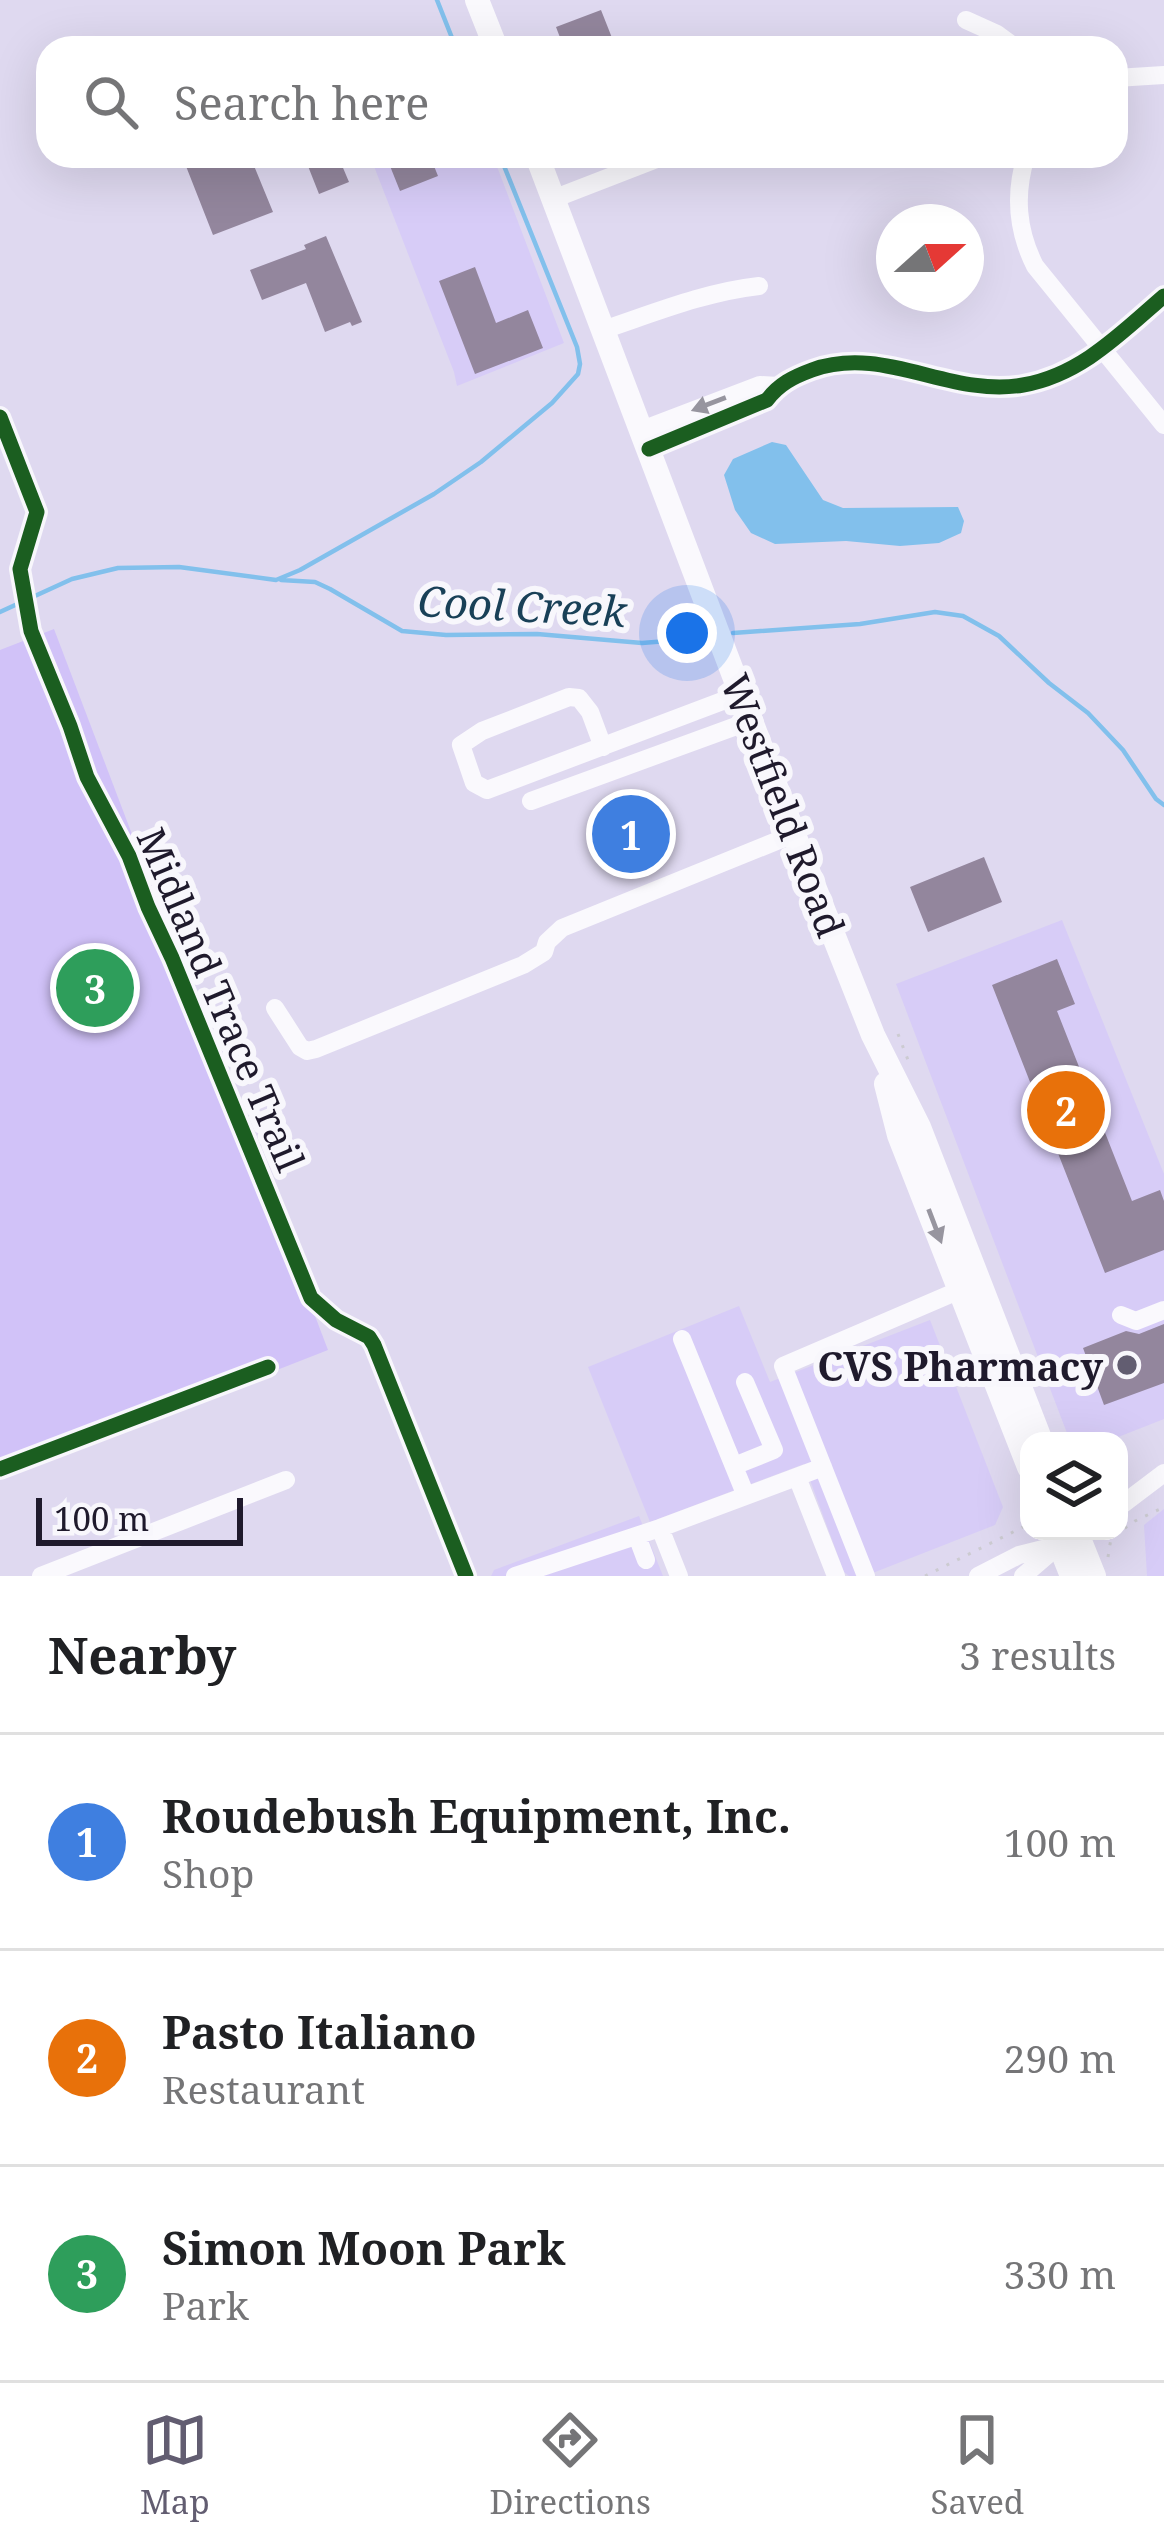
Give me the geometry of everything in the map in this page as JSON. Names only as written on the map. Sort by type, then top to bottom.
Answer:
[{"type":"main road","points":[[477,0],[491,36]]},
{"type":"main road","name":"Westfield Road","points":[[542,168],[794,834],[873,1035],[919,1127],[1038,1432]]},
{"type":"main road","name":"Westfield Road","points":[[873,1035],[899,1135],[1020,1444]]},
{"type":"main road","points":[[1072,1540],[1086,1573]]},
{"type":"street","points":[[966,20],[1000,36]]},
{"type":"street","points":[[1128,77],[1164,75]]},
{"type":"street","points":[[554,199],[633,168]]},
{"type":"street","points":[[1023,168],[1018,211],[1035,266],[1164,425]]},
{"type":"street","points":[[603,330],[703,296],[759,286]]},
{"type":"street","points":[[646,439],[760,385],[778,386],[833,362],[881,364],[981,387],[1018,386],[1072,369],[1164,296]]},
{"type":"street","points":[[603,747],[590,712],[580,698],[568,697],[482,731],[461,745],[474,783],[487,790],[603,747],[741,694]]},
{"type":"street","points":[[531,801],[750,721]]},
{"type":"street","points":[[275,1008],[300,1047],[307,1052],[316,1049],[523,965],[544,952],[562,928],[794,834]]},
{"type":"street","points":[[866,1576],[783,1366],[960,1290]]},
{"type":"street","points":[[1121,1315],[1136,1321],[1164,1310]]},
{"type":"street","points":[[682,1339],[746,1496]]},
{"type":"street","points":[[734,1466],[774,1450],[745,1382]]},
{"type":"street","points":[[515,1576],[823,1467]]},
{"type":"street","points":[[1128,1500],[1164,1473]]},
{"type":"street","points":[[797,1477],[836,1576]]},
{"type":"street","points":[[41,1576],[286,1480]]},
{"type":"street","points":[[660,1528],[679,1576]]},
{"type":"street","points":[[637,1536],[646,1560]]},
{"type":"street","points":[[978,1576],[1057,1540]]},
{"type":"street","points":[[1023,1576],[1064,1540]]},
{"type":"path","points":[[1128,1526],[1164,1507]]},
{"type":"path","points":[[925,1576],[1020,1528]]},
{"type":"path","points":[[1086,1573],[1108,1561],[1111,1540]]},
{"type":"shaded area","points":[[375,168],[498,168],[564,343],[457,386]]},
{"type":"shaded area","points":[[54,629],[328,1350],[0,1479],[0,650]]},
{"type":"shaded area","points":[[1062,920],[1164,1174],[1164,1419],[1128,1433],[1067,1432],[896,984]]},
{"type":"shaded area","points":[[739,1306],[770,1382],[930,1320],[1003,1507],[995,1525],[865,1576],[849,1576],[804,1464],[650,1522],[588,1367]]},
{"type":"shaded area","points":[[1164,1509],[1164,1576],[1147,1576],[1144,1525]]},
{"type":"shaded area","points":[[639,1516],[663,1576],[491,1576],[494,1570]]},
{"type":"water","points":[[772,442],[786,445],[823,500],[843,508],[958,507],[964,521],[961,533],[939,543],[900,546],[846,541],[775,544],[751,533],[735,510],[724,475],[733,459]]},
{"type":"building","points":[[601,10],[611,36],[559,36],[556,27]]},
{"type":"building","points":[[187,168],[255,168],[273,212],[213,235]]},
{"type":"building","points":[[309,168],[343,168],[349,182],[319,194]]},
{"type":"building","points":[[391,168],[435,168],[438,176],[400,191]]},
{"type":"building","points":[[326,236],[362,322],[325,332],[306,283],[262,300],[250,270],[306,249],[304,245]]},
{"type":"building","points":[[475,267],[496,323],[528,310],[543,348],[475,374],[439,281]]},
{"type":"building","points":[[984,857],[1002,902],[928,932],[910,887]]},
{"type":"building","points":[[1057,959],[1075,1004],[1057,1011],[1132,1201],[1160,1190],[1164,1201],[1164,1250],[1105,1273],[992,985]]},
{"type":"building","name":"CVS Pharmacy","points":[[1164,1324],[1164,1383],[1104,1405],[1083,1348],[1126,1331],[1139,1334]]},
{"type":"waterway","points":[[437,0],[451,36]]},
{"type":"waterway","points":[[0,612],[72,579],[118,568],[179,567],[276,580],[434,494],[552,403],[578,374],[577,347],[505,168]]},
{"type":"waterway","name":"Cool Creek","points":[[281,580],[315,582],[402,631],[537,634],[642,643],[705,638]]},
{"type":"waterway","name":"Cool Creek","points":[[733,633],[860,624],[935,612],[963,616],[999,636],[1088,713],[1164,805]]},
{"type":"cycle path","points":[[649,449],[767,400],[799,375],[839,364],[865,363],[996,387],[1044,380],[1099,351],[1164,296]]},
{"type":"cycle path","name":"Midland Trace Trail","points":[[0,417],[37,512],[20,569],[31,631],[87,777],[129,856],[311,1298],[374,1345],[466,1576]]},
{"type":"cycle path","points":[[0,1469],[268,1367]]},
{"type":"place","name":"Roudebush Equipment, Inc.","points":[[631,834]]},
{"type":"place","name":"Simon Moon Park","points":[[95,988]]},
{"type":"place","name":"Pasto Italiano","points":[[1066,1110]]},
{"type":"place","name":"CVS Pharmacy","points":[[1127,1365]]}]
